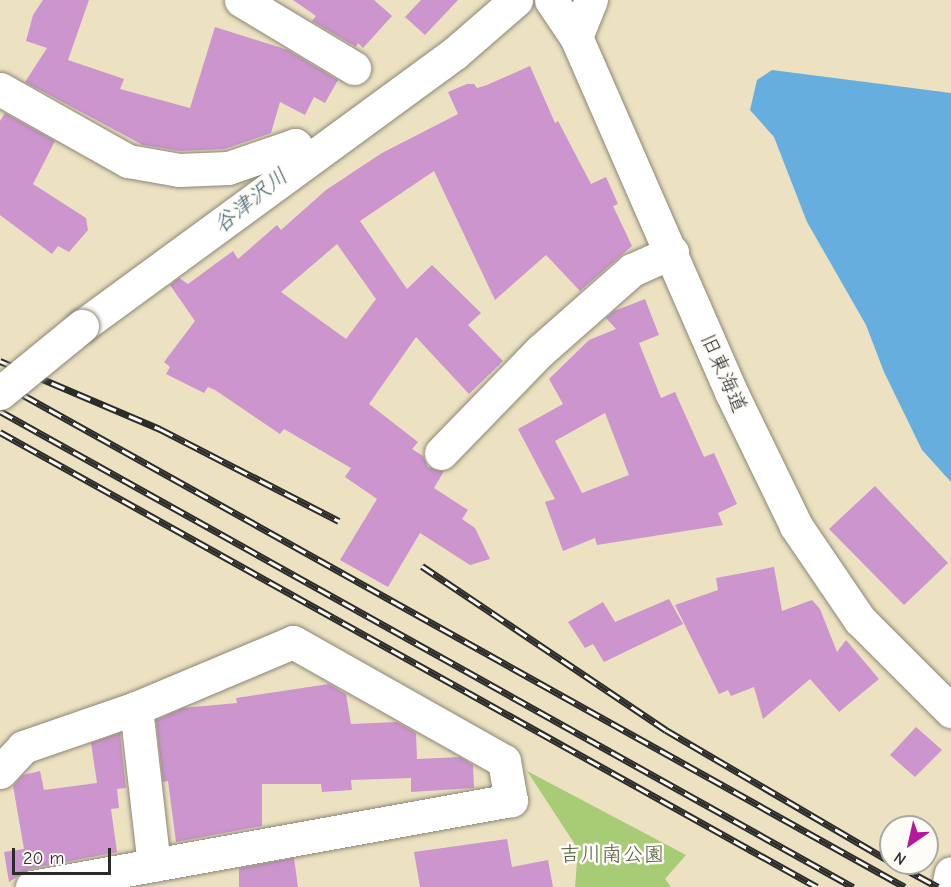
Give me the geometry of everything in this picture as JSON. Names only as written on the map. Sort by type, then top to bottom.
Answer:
[{"type":"street","points":[[241,0],[354,68]]},
{"type":"street","points":[[0,393],[82,326],[306,159],[455,53],[516,0]]},
{"type":"street","name":"旧東海道","points":[[551,0],[576,37],[672,252],[732,394],[796,526],[860,620],[951,711]]},
{"type":"street","points":[[576,37],[591,0]]},
{"type":"street","points":[[0,88],[128,161],[179,170],[228,168],[295,145],[306,159]]},
{"type":"street","points":[[441,453],[540,351],[632,270],[672,252]]},
{"type":"street","points":[[0,772],[22,747],[136,708],[293,642],[504,761],[511,800],[32,887]]},
{"type":"street","points":[[136,708],[154,865]]},
{"type":"street","points":[[948,887],[951,873]]},
{"type":"green space","name":"吉川南公園","points":[[527,771],[686,855],[665,879],[671,887],[575,887],[578,849]]},
{"type":"water","points":[[772,70],[951,93],[951,482],[922,450],[884,372],[866,325],[807,222],[774,137],[750,110],[757,80]]},
{"type":"building","points":[[43,0],[89,0],[68,60],[124,79],[120,89],[190,108],[215,27],[288,50],[338,80],[325,103],[314,97],[305,115],[280,102],[271,133],[225,149],[180,151],[143,145],[25,82],[47,48],[26,41],[33,15]]},
{"type":"building","points":[[293,0],[374,0],[392,16],[363,48],[358,43],[356,47],[312,21],[316,16]]},
{"type":"building","points":[[421,0],[458,0],[425,35],[405,17]]},
{"type":"building","points":[[530,66],[555,123],[558,121],[591,184],[606,177],[618,204],[613,206],[632,246],[580,291],[546,255],[495,300],[434,171],[360,221],[407,289],[432,265],[481,313],[468,325],[503,361],[469,394],[416,337],[369,404],[418,442],[412,449],[423,456],[428,467],[444,471],[434,488],[468,510],[462,519],[475,528],[490,559],[470,565],[420,533],[388,587],[340,560],[377,499],[345,477],[351,468],[284,429],[280,434],[215,390],[208,387],[204,393],[166,374],[170,367],[164,362],[195,321],[170,285],[179,278],[188,284],[233,251],[238,259],[277,225],[281,230],[326,190],[382,153],[458,114],[448,92],[467,84],[474,84],[477,88]],"holes":[[[337,244],[376,299],[346,339],[281,292]]]},
{"type":"building","points":[[5,113],[55,141],[33,184],[86,218],[88,230],[69,252],[58,246],[52,254],[0,215],[0,121]]},
{"type":"building","points":[[645,299],[659,335],[639,343],[661,398],[675,392],[704,457],[714,453],[737,504],[718,513],[723,525],[597,545],[595,538],[563,551],[545,502],[555,499],[518,429],[563,404],[549,379],[589,340],[616,329],[606,318],[614,311]],"holes":[[[605,413],[629,475],[582,493],[555,441]]]},
{"type":"building","points":[[875,486],[948,563],[904,605],[829,529]]},
{"type":"building","points":[[774,567],[782,611],[812,600],[820,609],[837,652],[846,640],[879,679],[839,712],[810,679],[763,719],[754,687],[731,696],[728,690],[719,694],[675,605],[718,590],[716,578]]},
{"type":"building","points":[[669,599],[683,624],[604,662],[593,644],[585,648],[568,622],[603,602],[615,622]]},
{"type":"building","points":[[329,684],[346,694],[351,724],[397,722],[416,733],[417,759],[460,757],[473,765],[474,788],[411,792],[411,778],[351,780],[352,790],[322,792],[321,784],[262,784],[262,826],[176,842],[168,781],[163,782],[156,720],[183,708],[237,703],[236,698]]},
{"type":"building","points":[[916,727],[942,750],[915,777],[890,755]]},
{"type":"building","points":[[120,733],[126,788],[117,789],[119,808],[111,809],[117,852],[29,869],[9,882],[4,852],[24,849],[13,786],[23,775],[40,771],[44,790],[97,783],[91,743]]},
{"type":"building","points":[[507,839],[512,867],[548,860],[553,887],[420,887],[414,852]]},
{"type":"building","points":[[294,858],[298,887],[239,887],[239,868]]},
{"type":"railway","points":[[0,361],[160,429],[339,521]]},
{"type":"railway","points":[[0,382],[905,887]]},
{"type":"railway","points":[[0,411],[853,887]]},
{"type":"railway","points":[[0,432],[817,887]]},
{"type":"railway","points":[[422,566],[666,730],[879,855]]},
{"type":"railway","points":[[916,875],[938,887]]},
{"type":"water label","name":"谷津沢川","points":[[251,201]]}]
